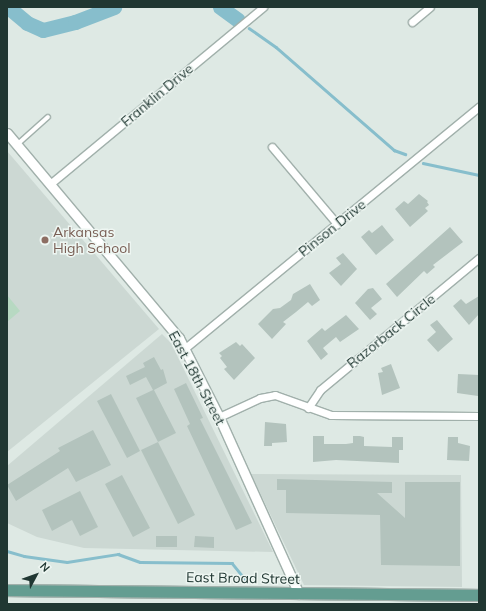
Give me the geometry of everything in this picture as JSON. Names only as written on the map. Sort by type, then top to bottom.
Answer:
[{"type":"main road","name":"East Broad Street","points":[[7,590],[479,595]]},
{"type":"street","name":"Franklin Drive","points":[[50,184],[263,7]]},
{"type":"street","points":[[412,22],[430,7]]},
{"type":"street","name":"Pinson Drive","points":[[184,349],[479,107]]},
{"type":"street","name":"East 18th Street","points":[[7,133],[179,338],[219,417],[299,594]]},
{"type":"street","points":[[272,147],[337,224]]},
{"type":"street","name":"Razorback Circle","points":[[308,408],[320,390],[479,258]]},
{"type":"street","points":[[219,417],[260,398],[275,395],[331,415],[479,416]]},
{"type":"lane","points":[[17,145],[48,117]]},
{"type":"shaded area","name":"Arkansas High School","points":[[7,151],[159,329],[7,452]]},
{"type":"shaded area","points":[[162,334],[171,343],[273,552],[84,548],[37,537],[7,523],[7,466]]},
{"type":"shaded area","points":[[251,474],[461,475],[462,587],[304,585]]},
{"type":"green space","points":[[7,295],[20,311],[7,322]]},
{"type":"building","points":[[419,194],[428,201],[427,202],[429,205],[425,208],[428,211],[410,227],[395,209],[404,201],[408,204]]},
{"type":"building","points":[[382,225],[394,240],[376,255],[361,237],[369,230],[372,233]]},
{"type":"building","points":[[450,227],[463,242],[433,265],[435,267],[427,274],[424,271],[397,297],[386,284]]},
{"type":"building","points":[[343,253],[357,269],[341,286],[329,273],[341,264],[336,258]]},
{"type":"building","points":[[310,284],[320,300],[312,306],[308,302],[283,322],[286,324],[272,339],[258,324],[273,309],[280,308],[291,300],[293,294]]},
{"type":"building","points":[[373,288],[382,299],[371,308],[377,314],[370,320],[355,303],[368,289]]},
{"type":"building","points":[[479,296],[479,314],[469,325],[453,306],[461,299],[466,304]]},
{"type":"building","points":[[346,315],[359,329],[340,342],[336,337],[323,348],[328,354],[321,360],[307,341],[322,328],[325,331]]},
{"type":"building","points":[[437,320],[453,339],[438,352],[427,340],[436,332],[430,325]]},
{"type":"building","points":[[236,342],[240,346],[242,344],[255,358],[234,380],[224,369],[227,367],[220,358],[222,356],[219,353]]},
{"type":"building","points":[[154,357],[161,370],[163,369],[167,383],[154,390],[176,433],[158,442],[136,398],[153,390],[146,377],[130,385],[126,376],[145,367],[143,363]]},
{"type":"building","points":[[391,364],[400,388],[382,395],[378,373],[383,372],[381,368]]},
{"type":"building","points":[[458,374],[479,375],[478,396],[457,393]]},
{"type":"building","points":[[186,383],[203,418],[200,419],[252,523],[236,530],[187,426],[190,424],[174,389]]},
{"type":"building","points":[[111,394],[140,451],[127,458],[97,401]]},
{"type":"building","points":[[265,422],[286,424],[287,442],[272,443],[272,446],[264,446]]},
{"type":"building","points":[[93,430],[111,465],[76,482],[68,468],[16,501],[7,485],[60,451],[58,448]]},
{"type":"building","points":[[313,436],[324,436],[324,444],[346,444],[353,443],[353,436],[360,436],[364,437],[364,446],[392,447],[392,437],[403,437],[403,450],[399,450],[399,463],[336,460],[313,462]]},
{"type":"building","points":[[448,437],[458,437],[458,443],[470,446],[469,461],[447,460]]},
{"type":"building","points":[[158,442],[195,515],[178,524],[141,450]]},
{"type":"building","points":[[122,475],[150,528],[133,537],[105,484]]},
{"type":"building","points":[[277,479],[392,482],[392,493],[377,493],[405,518],[405,482],[460,482],[460,566],[381,565],[380,515],[286,513],[286,490],[277,490]]},
{"type":"building","points":[[80,491],[98,527],[80,536],[72,520],[52,531],[42,510]]},
{"type":"building","points":[[156,536],[177,536],[177,547],[156,547]]},
{"type":"building","points":[[195,536],[214,537],[214,548],[194,547]]},
{"type":"waterway","points":[[8,7],[27,23],[43,30],[75,22],[114,7]]},
{"type":"waterway","points":[[220,7],[238,20]]},
{"type":"waterway","points":[[249,28],[276,47],[394,150],[405,154]]},
{"type":"waterway","points":[[423,163],[479,175]]},
{"type":"waterway","points":[[7,551],[24,556],[67,562],[118,554],[140,562],[232,563],[246,580]]},
{"type":"place","name":"Arkansas High School","points":[[45,240]]}]
